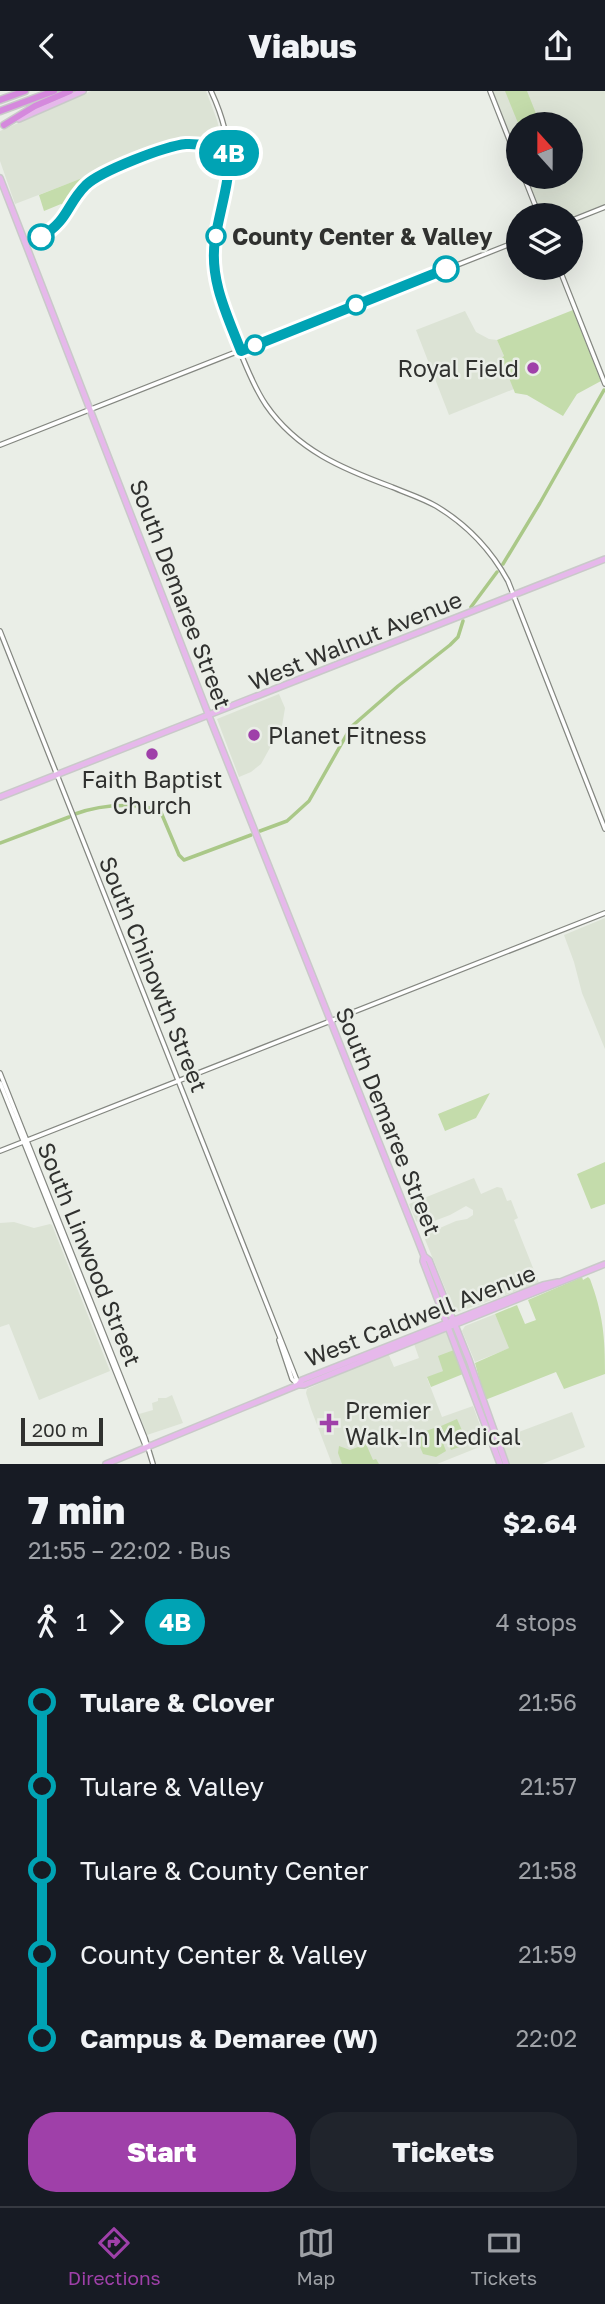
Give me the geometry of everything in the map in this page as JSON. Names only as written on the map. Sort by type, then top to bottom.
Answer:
[{"type":"highway","points":[[0,100],[25,91]]},
{"type":"highway","points":[[0,111],[54,91]]},
{"type":"highway","points":[[2,126],[35,106],[70,91]]},
{"type":"main road","points":[[2,126],[83,91]]},
{"type":"main road","name":"South Demaree Street","points":[[0,178],[209,716],[424,1257],[429,1260],[478,1409],[500,1464]]},
{"type":"main road","name":"West Walnut Avenue","points":[[0,797],[605,559]]},
{"type":"main road","name":"West Caldwell Avenue","points":[[106,1464],[298,1385],[354,1365],[533,1288],[558,1282],[605,1264]]},
{"type":"main road","name":"West Caldwell Avenue","points":[[298,1385],[302,1380],[388,1345],[510,1304],[558,1282]]},
{"type":"main road","points":[[510,1304],[513,1299],[531,1292],[533,1288]]},
{"type":"main road","name":"South Demaree Street","points":[[451,1323],[506,1464]]},
{"type":"main road","points":[[354,1365],[356,1361],[383,1350],[388,1345]]},
{"type":"main road","points":[[467,1376],[471,1378],[476,1393],[480,1395]]},
{"type":"main road","points":[[478,1409],[483,1412],[489,1429],[494,1433]]},
{"type":"street","points":[[211,91],[225,126],[230,160],[215,241],[215,275],[241,351],[262,398],[286,430],[302,444],[331,463],[423,499],[467,529],[489,552],[502,570],[513,596],[605,829]]},
{"type":"street","points":[[490,91],[506,132]]},
{"type":"street","points":[[583,216],[605,207]]},
{"type":"street","points":[[0,445],[506,246]]},
{"type":"street","points":[[564,280],[605,384]]},
{"type":"street","name":"South Chinowth Street","points":[[0,631],[276,1331],[292,1379],[298,1385]]},
{"type":"street","points":[[0,1151],[605,913]]},
{"type":"street","name":"South Linwood Street","points":[[0,1073],[71,1263],[141,1440],[147,1447]]},
{"type":"street","name":"South Linwood Street","points":[[0,1083],[85,1289],[153,1464]]},
{"type":"street","points":[[71,1263],[85,1289]]},
{"type":"street","points":[[102,1341],[113,1359]]},
{"type":"shaded area","points":[[91,91],[206,91],[223,144],[190,141],[169,145],[15,204],[0,161],[0,131]]},
{"type":"shaded area","points":[[493,91],[605,91],[605,204],[583,212],[583,203],[537,203],[532,189],[583,189],[583,112],[506,112],[506,124]]},
{"type":"shaded area","points":[[465,311],[476,332],[497,340],[504,356],[501,358],[514,389],[449,415],[416,330]]},
{"type":"shaded area","points":[[279,694],[285,708],[282,726],[261,764],[239,777],[217,719]]},
{"type":"shaded area","points":[[605,918],[605,1049],[582,993],[564,935]]},
{"type":"shaded area","points":[[474,1178],[481,1194],[497,1187],[502,1188],[507,1201],[511,1200],[518,1218],[514,1220],[539,1283],[458,1312],[454,1310],[424,1237],[456,1221],[467,1219],[473,1215],[473,1210],[466,1206],[421,1226],[409,1204]]},
{"type":"shaded area","points":[[14,1222],[34,1228],[52,1225],[110,1371],[39,1400],[9,1324],[0,1327],[0,1223]]},
{"type":"shaded area","points":[[495,1314],[510,1348],[475,1362],[462,1331],[465,1326]]},
{"type":"shaded area","points":[[446,1332],[454,1350],[443,1371],[427,1378],[442,1417],[473,1406],[487,1444],[437,1464],[332,1464],[311,1409],[307,1389],[388,1353],[394,1367],[419,1358],[414,1344]]},
{"type":"shaded area","points":[[172,1395],[183,1423],[147,1435],[139,1414],[153,1410],[152,1403],[158,1401],[158,1398]]},
{"type":"shaded area","points":[[572,1412],[585,1447],[542,1464],[510,1464],[500,1439]]},
{"type":"green space","points":[[505,91],[527,91],[535,112],[514,112]]},
{"type":"green space","points":[[95,173],[78,188],[67,206],[61,204],[44,211],[39,195]]},
{"type":"green space","points":[[573,310],[601,381],[577,394],[563,416],[527,395],[515,393],[497,340]]},
{"type":"green space","points":[[490,1093],[476,1118],[445,1131],[438,1114]]},
{"type":"green space","points":[[605,1162],[605,1204],[591,1209],[577,1174]]},
{"type":"green space","points":[[582,1277],[583,1280],[588,1277],[590,1279],[598,1303],[604,1336],[605,1374],[564,1389],[556,1372],[485,1400],[475,1363],[509,1348],[495,1314],[517,1305],[525,1324],[536,1320],[528,1300]]},
{"type":"green space","points":[[454,1350],[463,1374],[431,1387],[427,1377],[443,1371],[438,1356]]},
{"type":"green space","points":[[457,1419],[468,1444],[451,1450],[441,1426]]},
{"type":"green space","points":[[437,1427],[446,1451],[436,1457],[423,1454],[415,1435]]},
{"type":"green space","points":[[366,1444],[373,1460],[376,1459],[379,1464],[342,1464],[338,1453],[339,1446],[350,1450]]},
{"type":"waterway","points":[[503,564],[604,390]]},
{"type":"waterway","points":[[471,607],[497,572]]},
{"type":"waterway","points":[[260,831],[287,821],[309,801],[351,727],[450,645],[458,637],[463,621]]},
{"type":"waterway","points":[[75,814],[117,806],[160,810],[179,855],[184,860],[251,835]]},
{"type":"waterway","points":[[0,843],[69,817]]},
{"type":"bus line","name":"4B","points":[[41,237],[58,226],[78,195],[92,180],[167,148],[191,144],[229,148],[228,178],[215,241],[214,264],[222,301],[241,351],[446,269]]},
{"type":"place","name":"County Center & Valley","points":[[216,236]]},
{"type":"place","name":"Royal Field","points":[[533,368]]},
{"type":"place","name":"Planet Fitness","points":[[254,735]]},
{"type":"place","name":"Faith Baptist Church","points":[[152,754]]},
{"type":"place","name":"Premier Walk-In Medical","points":[[329,1423]]}]
